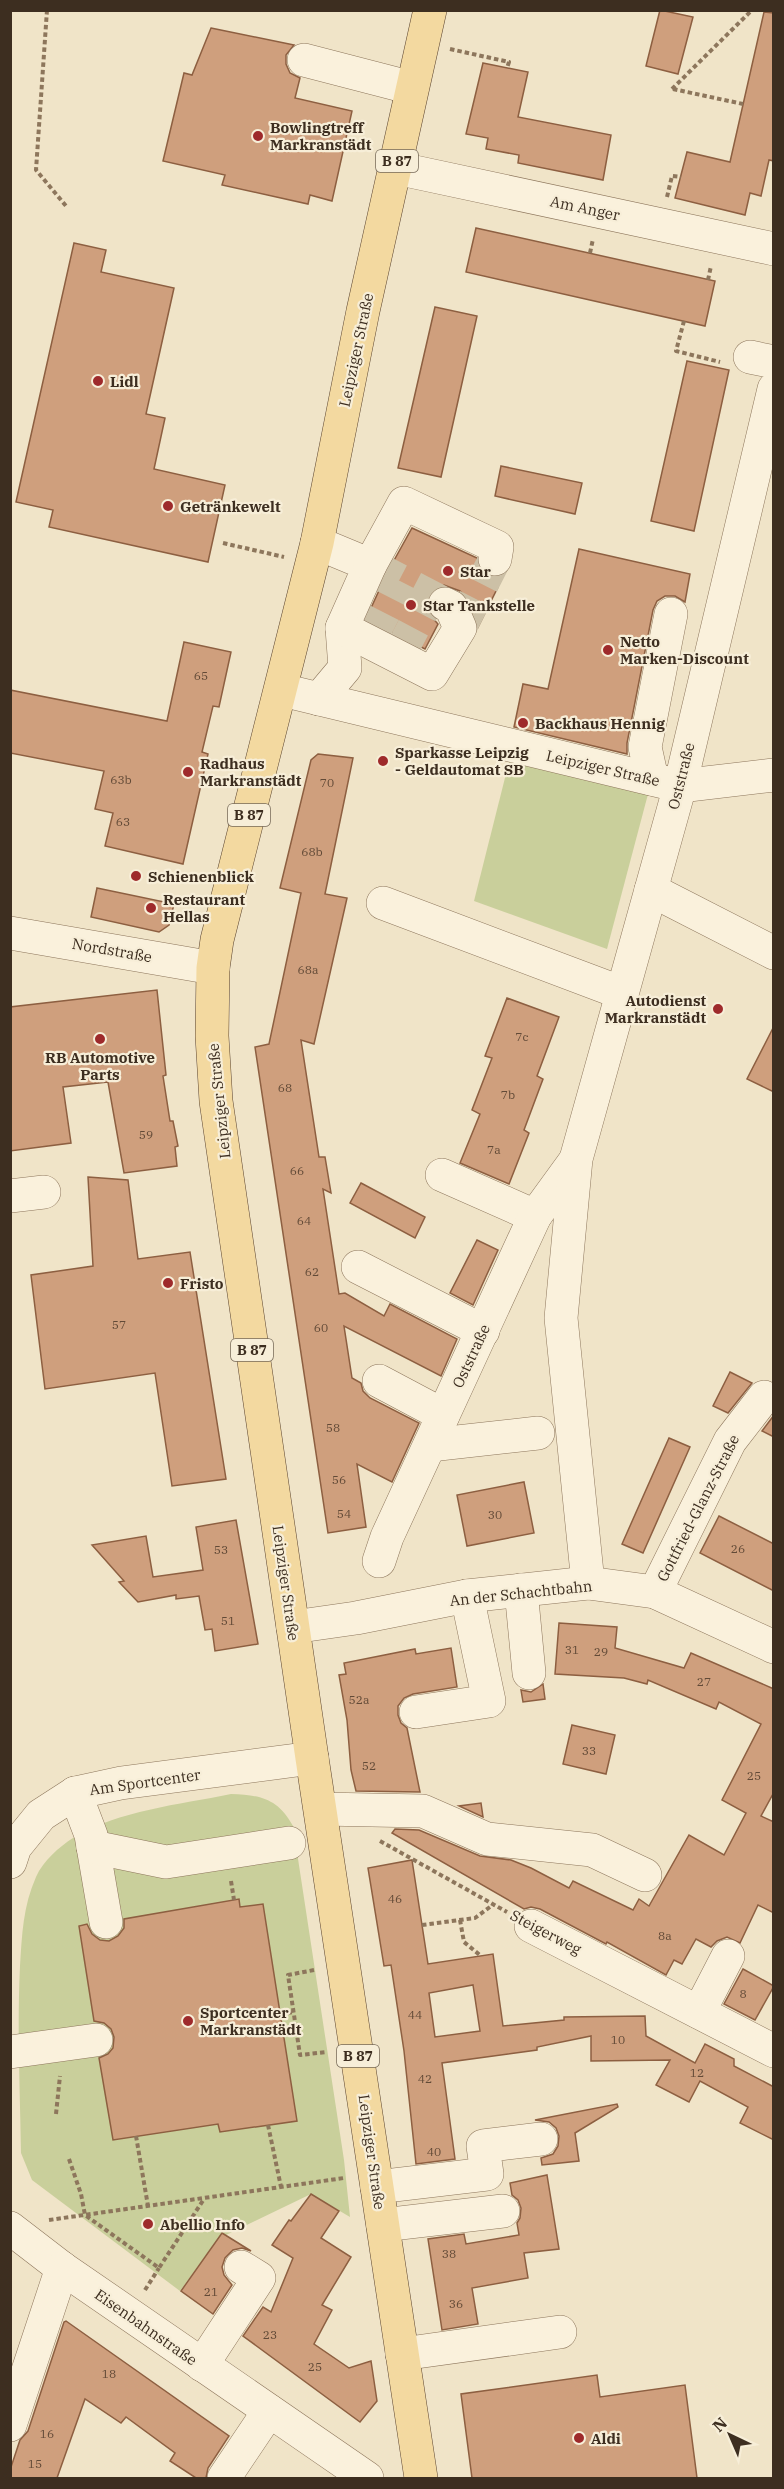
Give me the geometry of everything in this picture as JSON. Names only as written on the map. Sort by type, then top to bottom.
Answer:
[{"type":"main road","name":"Leipziger Straße","points":[[422,2478],[312,1758],[216,1101],[212,1036],[213,968],[217,940],[315,553],[361,322],[430,10]]},
{"type":"street","points":[[304,60],[412,88]]},
{"type":"street","name":"Am Anger","points":[[396,168],[774,249]]},
{"type":"street","name":"Oststraße","points":[[588,1583],[561,1318],[576,1159],[651,890],[666,782],[767,449],[774,389]]},
{"type":"street","points":[[319,699],[345,668],[342,628],[370,565],[404,503],[497,547],[495,559]]},
{"type":"street","points":[[315,553],[370,565]]},
{"type":"street","points":[[342,628],[432,674],[460,628],[451,607],[445,604]]},
{"type":"street","points":[[671,615],[645,747],[666,782],[774,775]]},
{"type":"street","name":"Leipziger Straße","points":[[282,690],[666,782]]},
{"type":"street","points":[[651,890],[774,953]]},
{"type":"street","points":[[383,903],[622,993]]},
{"type":"street","name":"Nordstraße","points":[[10,933],[213,968]]},
{"type":"street","name":"Oststraße","points":[[379,1561],[387,1537],[535,1216],[576,1159]]},
{"type":"street","points":[[442,1175],[535,1216]]},
{"type":"street","points":[[10,1196],[44,1192]]},
{"type":"street","points":[[358,1267],[483,1331]]},
{"type":"street","points":[[380,1382],[443,1415]]},
{"type":"street","name":"Gottfried-Glanz-Straße","points":[[655,1592],[730,1441],[764,1397]]},
{"type":"street","points":[[430,1445],[538,1433]]},
{"type":"street","name":"An der Schachtbahn","points":[[293,1627],[356,1618],[468,1596],[588,1583],[655,1592],[774,1647]]},
{"type":"street","points":[[521,1590],[529,1673]]},
{"type":"street","points":[[416,1712],[489,1701],[468,1596]]},
{"type":"street","name":"Am Sportcenter","points":[[10,1862],[15,1847],[41,1815],[75,1793],[121,1783],[312,1758]]},
{"type":"street","points":[[75,1793],[91,1836],[106,1922]]},
{"type":"street","points":[[321,1809],[423,1811],[487,1839],[592,1850],[645,1875]]},
{"type":"street","points":[[93,1847],[166,1862],[289,1843]]},
{"type":"street","name":"Steigerweg","points":[[531,1926],[774,2051]]},
{"type":"street","points":[[699,2012],[728,1956]]},
{"type":"street","points":[[10,2052],[96,2040]]},
{"type":"street","points":[[376,2180],[487,2174],[483,2146],[542,2139]]},
{"type":"street","points":[[382,2225],[503,2211]]},
{"type":"street","points":[[10,2228],[62,2268],[10,2425]]},
{"type":"street","points":[[202,2365],[260,2278],[241,2267]]},
{"type":"street","name":"Eisenbahnstraße","points":[[62,2268],[367,2478]]},
{"type":"street","points":[[402,2354],[560,2332]]},
{"type":"street","points":[[224,2478],[269,2411]]},
{"type":"path","points":[[47,10],[36,170],[66,206]]},
{"type":"path","points":[[743,104],[672,88],[752,10]]},
{"type":"path","points":[[423,43],[508,62],[507,68]]},
{"type":"path","points":[[684,321],[676,351],[751,361]]},
{"type":"path","points":[[223,543],[315,553]]},
{"type":"path","name":"Steigerweg","points":[[372,1837],[531,1926]]},
{"type":"path","points":[[422,1925],[475,1918],[494,1904]]},
{"type":"path","points":[[460,1920],[464,1941],[481,1956]]},
{"type":"path","points":[[314,1970],[288,1975],[300,2055],[327,2052]]},
{"type":"path","points":[[280,2014],[294,2012]]},
{"type":"path","points":[[56,2114],[63,2045]]},
{"type":"path","points":[[268,2125],[281,2187]]},
{"type":"path","points":[[136,2136],[148,2206]]},
{"type":"path","points":[[69,2159],[81,2194],[85,2215],[159,2268]]},
{"type":"path","points":[[42,2222],[281,2187],[376,2180]]},
{"type":"path","points":[[145,2291],[205,2198]]},
{"type":"green space","points":[[513,746],[652,779],[607,949],[474,901]]},
{"type":"green space","points":[[231,1794],[250,1795],[267,1800],[281,1809],[293,1826],[344,2160],[350,2217],[311,2194],[226,2235],[222,2233],[180,2291],[32,2180],[21,2153],[19,2013],[23,1932],[28,1899],[39,1871],[52,1855],[73,1838],[110,1821],[130,1815]]},
{"type":"building","points":[[660,10],[693,17],[678,74],[646,66]]},
{"type":"building","points":[[764,12],[774,13],[774,161],[769,160],[761,196],[750,193],[745,215],[675,198],[687,152],[730,162]]},
{"type":"building","name":"Bowlingtreff Markranstädt","points":[[211,28],[294,45],[286,55],[286,64],[290,73],[300,78],[295,98],[352,111],[332,201],[310,195],[308,204],[222,185],[225,175],[163,161],[184,73],[192,75]]},
{"type":"building","points":[[483,63],[528,72],[518,117],[611,135],[603,180],[518,163],[519,155],[486,149],[488,138],[466,134]]},
{"type":"building","points":[[476,228],[715,281],[705,326],[466,272]]},
{"type":"building","name":"Lidl","points":[[74,243],[106,250],[101,272],[174,288],[146,414],[165,418],[154,469],[225,485],[208,562],[49,527],[53,510],[16,502]]},
{"type":"building","points":[[435,307],[477,316],[441,477],[398,468]]},
{"type":"building","points":[[687,361],[729,370],[694,531],[651,521]]},
{"type":"building","points":[[501,466],[582,483],[575,514],[495,496]]},
{"type":"building","points":[[412,528],[477,558],[478,566],[483,573],[480,578],[498,587],[478,627],[468,600],[460,591],[444,585],[434,589],[428,596],[426,606],[429,614],[438,624],[425,649],[366,619],[387,573]]},
{"type":"building","name":"Netto Marken-Discount","points":[[579,549],[690,574],[685,602],[675,596],[665,596],[657,601],[653,610],[627,743],[627,754],[514,727],[523,684],[548,689]]},
{"type":"building","points":[[184,642],[231,652],[219,707],[213,706],[202,752],[208,754],[183,864],[105,846],[113,813],[95,809],[104,771],[10,753],[10,690],[167,721]]},
{"type":"building","points":[[318,754],[353,758],[325,894],[347,898],[314,1044],[301,1040],[319,1157],[325,1157],[331,1193],[323,1189],[339,1294],[345,1293],[384,1316],[390,1304],[457,1339],[441,1376],[344,1326],[352,1378],[361,1383],[363,1391],[370,1398],[419,1423],[392,1482],[357,1464],[366,1527],[328,1533],[255,1047],[269,1044],[301,893],[280,888],[311,760]]},
{"type":"building","points":[[97,888],[174,904],[169,925],[159,932],[91,917]]},
{"type":"building","points":[[157,990],[166,1075],[163,1076],[170,1121],[173,1121],[178,1146],[175,1147],[177,1166],[124,1173],[108,1082],[63,1087],[71,1143],[10,1151],[10,1007]]},
{"type":"building","points":[[507,998],[559,1017],[537,1076],[543,1079],[524,1130],[529,1133],[509,1184],[460,1163],[480,1114],[472,1110],[492,1058],[485,1056]]},
{"type":"building","points":[[774,1026],[774,1092],[747,1079]]},
{"type":"building","points":[[88,1177],[128,1180],[138,1259],[190,1252],[226,1479],[172,1486],[155,1373],[45,1389],[31,1275],[93,1266]]},
{"type":"building","points":[[361,1183],[425,1217],[415,1238],[350,1203]]},
{"type":"building","points":[[477,1240],[498,1250],[473,1305],[450,1293]]},
{"type":"building","points":[[730,1372],[752,1383],[728,1413],[713,1406]]},
{"type":"building","points":[[774,1415],[774,1437],[762,1431]]},
{"type":"building","points":[[669,1438],[690,1447],[643,1553],[622,1544]]},
{"type":"building","points":[[524,1482],[534,1533],[467,1546],[457,1495]]},
{"type":"building","points":[[719,1516],[774,1544],[774,1591],[700,1553]]},
{"type":"building","points":[[236,1520],[258,1644],[215,1651],[212,1629],[205,1630],[199,1596],[176,1599],[176,1595],[138,1602],[119,1582],[124,1581],[92,1545],[146,1536],[153,1577],[203,1570],[196,1527]]},
{"type":"building","points":[[559,1623],[617,1627],[615,1648],[684,1668],[691,1653],[774,1689],[774,1792],[761,1816],[774,1822],[774,1913],[758,1905],[740,1943],[727,1937],[717,1941],[711,1947],[696,1939],[682,1964],[674,1960],[666,1975],[607,1942],[606,1944],[540,1909],[531,1907],[524,1909],[392,1833],[395,1829],[419,1830],[480,1856],[511,1860],[569,1888],[573,1881],[633,1910],[639,1899],[649,1906],[689,1835],[724,1855],[746,1813],[722,1800],[761,1724],[719,1702],[716,1709],[648,1680],[647,1684],[624,1678],[555,1674]]},
{"type":"building","points":[[451,1648],[457,1687],[413,1694],[404,1698],[398,1706],[401,1723],[407,1728],[420,1792],[356,1791],[351,1770],[347,1720],[339,1675],[346,1674],[344,1663],[415,1649],[416,1654]]},
{"type":"building","points":[[543,1684],[545,1699],[523,1702],[521,1690],[531,1692]]},
{"type":"building","points":[[572,1725],[615,1735],[606,1774],[563,1764]]},
{"type":"building","points":[[481,1803],[483,1817],[459,1806]]},
{"type":"building","points":[[412,1860],[428,1964],[493,1954],[503,2026],[564,2020],[564,2017],[645,2016],[646,2036],[695,2063],[705,2044],[734,2059],[734,2066],[774,2087],[774,2140],[740,2123],[748,2107],[700,2081],[689,2102],[656,2085],[670,2060],[591,2061],[591,2036],[537,2047],[537,2050],[442,2063],[455,2159],[416,2164],[404,2051],[391,1965],[384,1966],[368,1868]],"holes":[[[473,1985],[480,2031],[435,2037],[429,1993]]]},
{"type":"building","name":"Sportcenter Markranstädt","points":[[239,1899],[240,1907],[263,1904],[297,2121],[220,2132],[218,2124],[113,2140],[99,2058],[108,2054],[113,2048],[114,2037],[111,2029],[104,2023],[94,2021],[79,1926],[87,1924],[92,1934],[100,1940],[109,1941],[118,1936],[124,1928],[124,1919]]},
{"type":"building","points":[[743,1969],[774,1986],[755,2020],[724,2004]]},
{"type":"building","points":[[617,2104],[618,2107],[575,2133],[579,2161],[542,2165],[541,2158],[553,2154],[558,2146],[559,2136],[556,2128],[549,2122],[535,2120]]},
{"type":"building","points":[[547,2175],[559,2249],[524,2253],[528,2278],[472,2288],[478,2324],[442,2330],[428,2239],[464,2234],[466,2244],[519,2235],[517,2223],[521,2208],[518,2200],[512,2195],[510,2183]]},
{"type":"building","points":[[311,2194],[339,2211],[321,2238],[351,2257],[322,2305],[332,2310],[314,2344],[349,2368],[371,2361],[377,2401],[360,2422],[243,2336],[263,2307],[271,2312],[293,2258],[272,2245]]},
{"type":"building","points":[[222,2233],[251,2251],[242,2248],[233,2250],[225,2258],[222,2267],[224,2275],[232,2285],[213,2314],[181,2291]]},
{"type":"building","points":[[66,2321],[229,2436],[208,2468],[206,2478],[196,2478],[170,2461],[175,2453],[126,2417],[121,2423],[85,2399],[57,2478],[10,2478],[10,2470],[20,2440],[28,2431]]},
{"type":"building","name":"Aldi","points":[[597,2375],[600,2397],[685,2385],[697,2478],[472,2478],[461,2394]]},
{"type":"tunnel","points":[[460,628],[495,559]]},
{"type":"tunnel","points":[[370,565],[445,604]]},
{"type":"tunnel","points":[[369,642],[400,581]]},
{"type":"tunnel","points":[[398,657],[430,596]]},
{"type":"place","name":"Bowlingtreff Markranstädt","points":[[258,136]]},
{"type":"place","name":"Lidl","points":[[98,381]]},
{"type":"place","name":"Getränkewelt","points":[[168,506]]},
{"type":"place","name":"Star","points":[[448,571]]},
{"type":"place","name":"Star Tankstelle","points":[[411,605]]},
{"type":"place","name":"Netto Marken-Discount","points":[[608,650]]},
{"type":"place","name":"Backhaus Hennig","points":[[523,723]]},
{"type":"place","name":"Sparkasse Leipzig - Geldautomat SB","points":[[383,761]]},
{"type":"place","name":"Radhaus Markranstädt","points":[[188,772]]},
{"type":"place","name":"Schienenblick","points":[[136,876]]},
{"type":"place","name":"Restaurant Hellas","points":[[151,908]]},
{"type":"place","name":"Autodienst Markranstädt","points":[[718,1009]]},
{"type":"place","name":"RB Automotive Parts","points":[[100,1039]]},
{"type":"place","name":"Fristo","points":[[168,1283]]},
{"type":"place","name":"Sportcenter Markranstädt","points":[[188,2021]]},
{"type":"place","name":"Abellio Info","points":[[148,2224]]},
{"type":"place","name":"Aldi","points":[[579,2438]]}]
